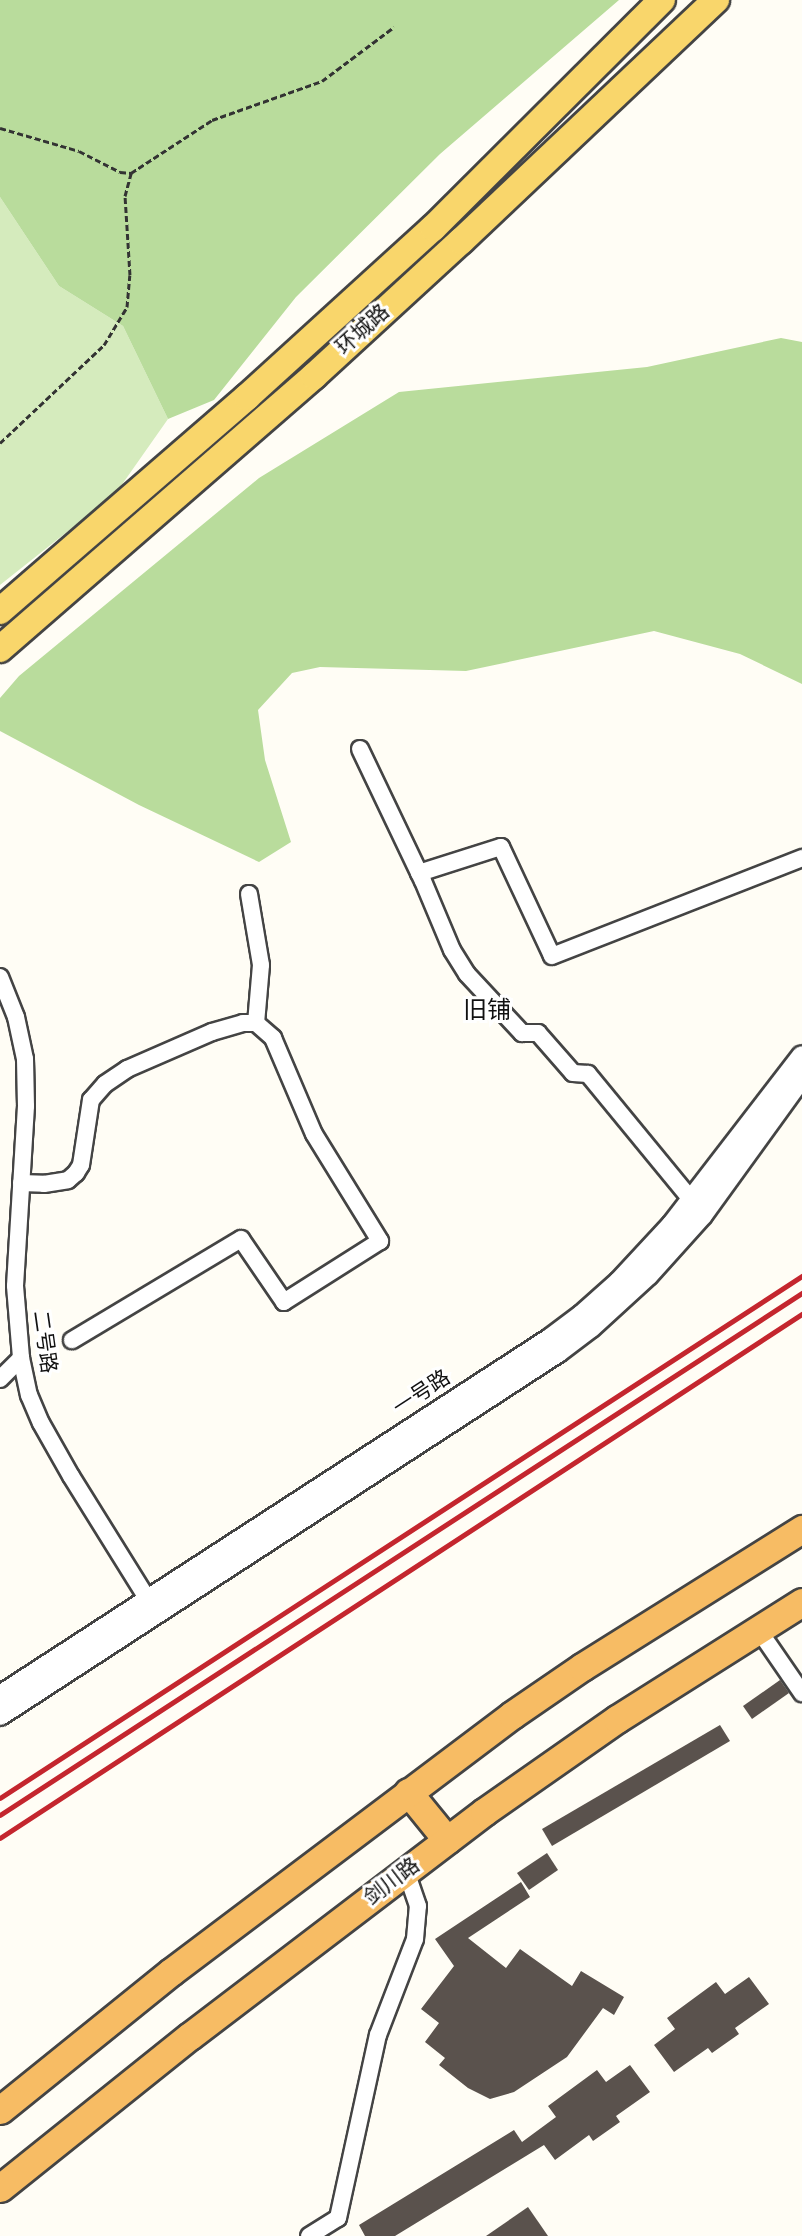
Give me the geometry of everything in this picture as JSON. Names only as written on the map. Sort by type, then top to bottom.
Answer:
[{"type":"highway","points":[[0,2110],[171,1972],[408,1791],[556,1684],[802,1528]]},
{"type":"highway","name":"剑川路","points":[[0,2188],[190,2036],[447,1840],[584,1740],[802,1602]]},
{"type":"highway","points":[[408,1791],[447,1840]]},
{"type":"main road","name":"环城路","points":[[0,649],[242,440],[417,282],[716,0]]},
{"type":"main road","name":"环城路","points":[[0,611],[223,418],[458,204],[654,8]]},
{"type":"street","points":[[360,749],[419,873],[452,950],[467,975],[522,1033],[538,1034],[573,1073],[588,1074],[697,1208]]},
{"type":"street","points":[[419,873],[501,847],[552,956],[802,858]]},
{"type":"street","points":[[249,894],[261,965],[256,1023]]},
{"type":"street","name":"二号路","points":[[0,977],[16,1017],[25,1059],[26,1106],[15,1286],[21,1358],[29,1395],[41,1423],[152,1605]]},
{"type":"street","points":[[21,1183],[68,1180],[76,1173],[81,1165],[91,1100],[105,1084],[127,1069],[212,1032],[243,1023],[256,1023],[273,1038],[314,1134],[380,1241],[284,1302],[241,1239],[72,1340]]},
{"type":"street","name":"一号路","points":[[697,1208],[789,1069],[802,1056]]},
{"type":"street","name":"一号路","points":[[0,1696],[152,1605],[572,1342],[642,1281],[802,1077]]},
{"type":"street","points":[[0,1272],[15,1286]]},
{"type":"street","points":[[0,1379],[21,1358]]},
{"type":"street","name":"一号路","points":[[0,1715],[152,1605]]},
{"type":"street","points":[[758,1629],[802,1693]]},
{"type":"street","points":[[309,2236],[338,2218],[380,2028],[415,1939],[418,1906],[406,1871]]},
{"type":"path","points":[[0,128],[79,151],[120,172],[131,173],[212,120],[322,81],[394,27]]},
{"type":"path","points":[[0,443],[104,345],[127,307],[130,274],[125,196],[131,173]]},
{"type":"green space","points":[[0,0],[619,0],[440,154],[296,297],[214,400],[168,419],[123,326],[59,286],[0,197]]},
{"type":"green space","points":[[0,197],[59,286],[123,326],[168,419],[116,493],[0,585]]},
{"type":"green space","points":[[781,338],[802,342],[802,684],[740,654],[654,631],[466,671],[320,667],[292,673],[258,710],[265,760],[291,842],[259,862],[139,805],[0,731],[0,698],[19,676],[259,478],[399,392],[647,367]]},
{"type":"building","points":[[780,1680],[789,1693],[752,1719],[743,1706]]},
{"type":"building","points":[[720,1725],[730,1741],[552,1846],[542,1829]]},
{"type":"building","points":[[547,1853],[558,1870],[529,1890],[517,1873]]},
{"type":"building","points":[[521,1882],[530,1897],[468,1938],[506,1968],[520,1949],[572,1986],[581,1971],[624,1997],[614,2015],[603,2008],[567,2057],[514,2092],[490,2099],[468,2088],[439,2065],[445,2058],[425,2042],[439,2023],[421,2009],[454,1966],[435,1939]]},
{"type":"building","points":[[749,1977],[769,2004],[735,2028],[739,2034],[712,2053],[708,2048],[674,2072],[654,2045],[675,2029],[667,2018],[716,1982],[725,1994]]},
{"type":"building","points":[[630,2065],[650,2092],[616,2116],[620,2122],[593,2141],[589,2135],[555,2160],[544,2145],[395,2236],[365,2236],[359,2225],[514,2130],[522,2142],[556,2117],[548,2106],[597,2070],[606,2082]]},
{"type":"building","points":[[528,2207],[548,2236],[486,2236]]},
{"type":"railway","points":[[0,1798],[802,1276]]},
{"type":"railway","points":[[0,1815],[802,1293]]},
{"type":"railway","points":[[0,1838],[802,1314]]},
{"type":"district","name":"旧铺","points":[[487,1012]]}]
